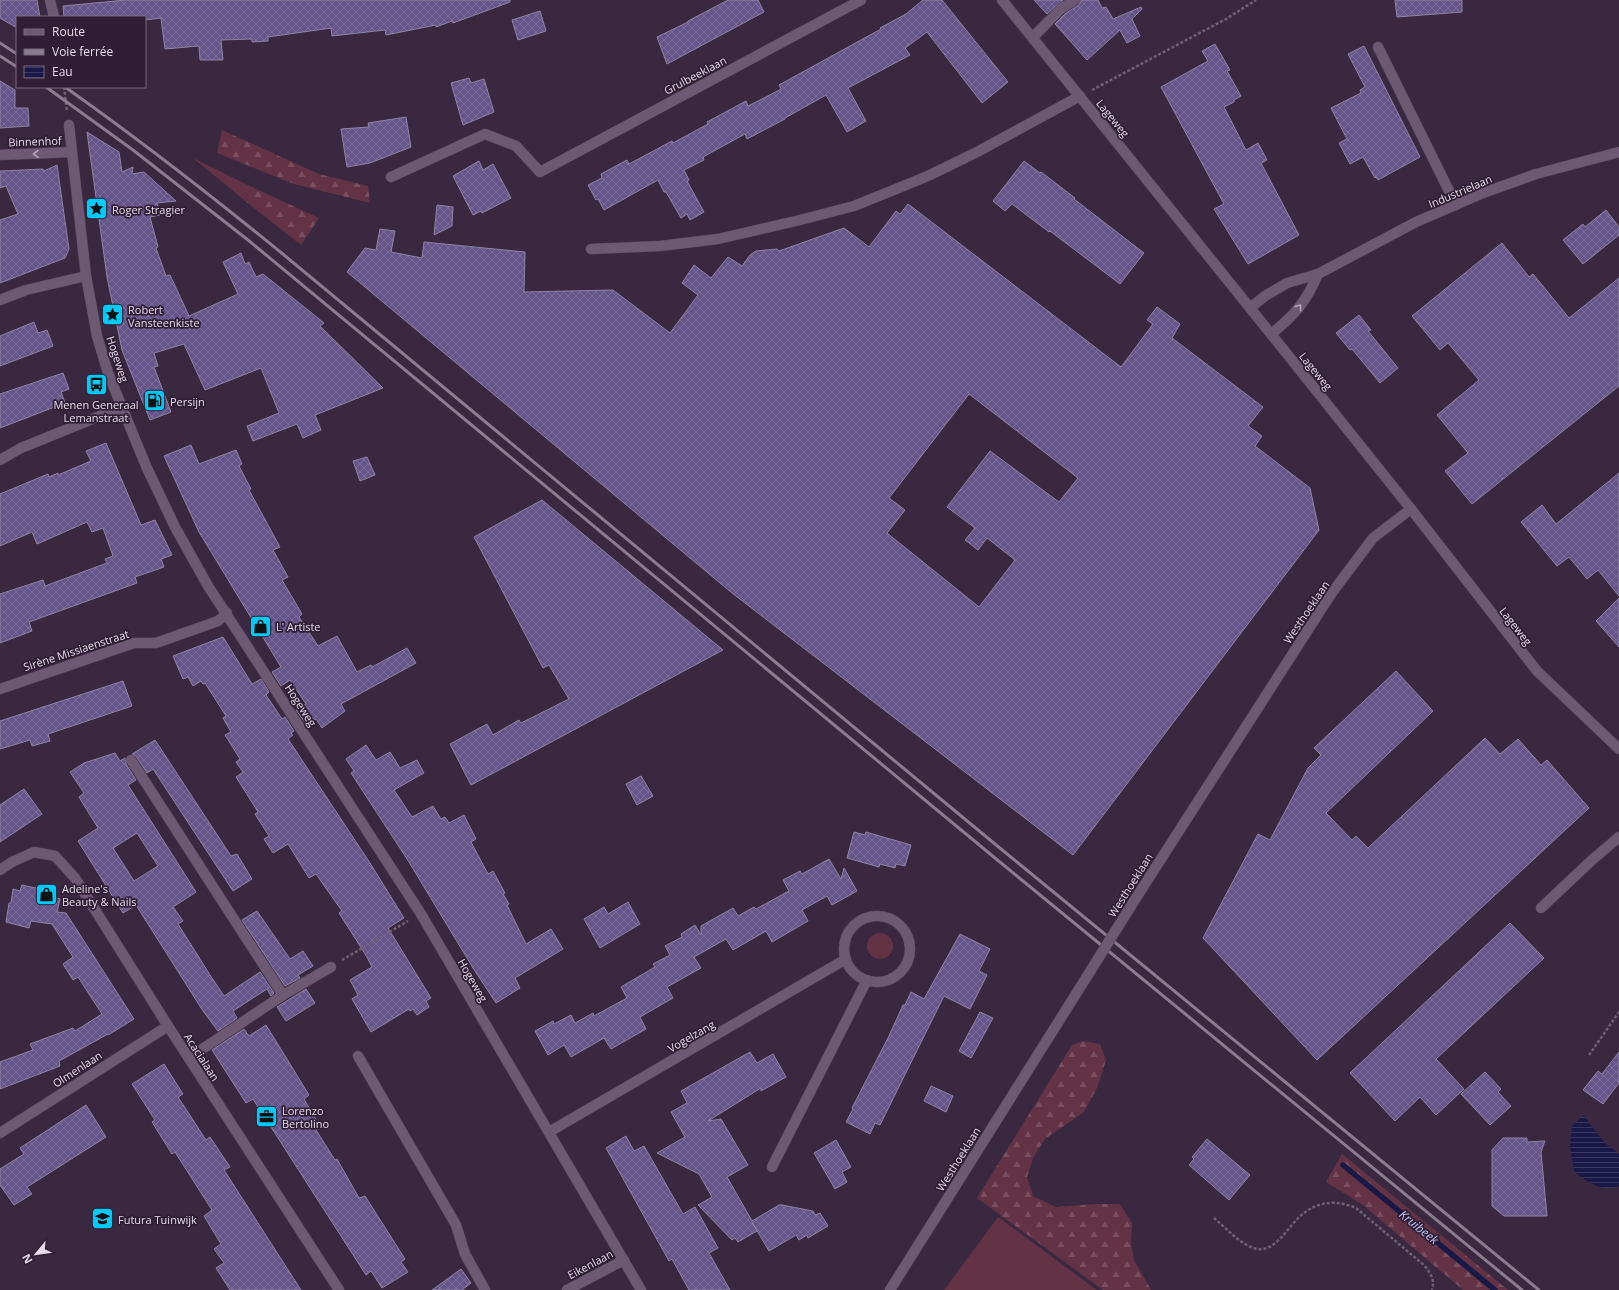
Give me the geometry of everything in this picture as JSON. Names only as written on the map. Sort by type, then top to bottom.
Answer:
[{"type":"street","points":[[50,0],[54,16]]},
{"type":"street","name":"Grulbeeklaan","points":[[391,177],[485,134],[516,146],[540,172],[860,0]]},
{"type":"street","name":"Lageweg","points":[[1002,0],[1411,508],[1537,671],[1619,749]]},
{"type":"street","points":[[1033,37],[1062,8],[1075,0]]},
{"type":"street","points":[[1378,46],[1456,205]]},
{"type":"street","points":[[591,249],[660,246],[718,239],[854,206],[928,176],[979,151],[1080,96]]},
{"type":"street","name":"Hogeweg","points":[[69,125],[86,276],[97,336],[107,369],[146,466],[175,527],[208,586],[421,914],[641,1290]]},
{"type":"street","name":"Binnenhof","points":[[0,155],[72,152]]},
{"type":"street","name":"Industrielaan","points":[[1250,308],[1265,296],[1287,283],[1318,274],[1416,222],[1483,193],[1536,174],[1619,152]]},
{"type":"street","points":[[1272,334],[1302,305],[1311,291],[1318,274]]},
{"type":"street","points":[[0,300],[26,290],[86,276]]},
{"type":"street","points":[[0,460],[21,448],[122,407]]},
{"type":"street","name":"Westhoeklaan","points":[[890,1290],[1136,898],[1331,594],[1373,538],[1411,508]]},
{"type":"street","name":"Sirène Missiaenstraat","points":[[0,688],[134,643],[156,642],[218,621],[226,613]]},
{"type":"street","points":[[131,760],[283,995]]},
{"type":"street","points":[[1541,908],[1619,837]]},
{"type":"street","name":"Acacialaan","points":[[0,870],[12,862],[34,852],[55,856],[75,878],[188,1058],[339,1290]]},
{"type":"street","points":[[878,915],[889,917],[901,925],[908,935],[911,947],[909,958],[904,968],[890,979],[879,982],[867,980],[852,970],[846,960],[845,943],[849,932],[856,923],[866,917],[878,915]]},
{"type":"street","name":"Vogelzang","points":[[549,1132],[846,960]]},
{"type":"street","points":[[188,1058],[283,995],[331,967]]},
{"type":"street","points":[[772,1167],[867,980]]},
{"type":"street","name":"Olmenlaan","points":[[0,1132],[168,1026]]},
{"type":"street","points":[[358,1056],[456,1225],[465,1254],[485,1290]]},
{"type":"street","name":"Eikenlaan","points":[[567,1290],[624,1260]]},
{"type":"path","points":[[1080,96],[1226,19],[1256,0]]},
{"type":"path","points":[[64,88],[69,125]]},
{"type":"path","points":[[331,967],[421,914]]},
{"type":"path","points":[[1589,1055],[1619,1012]]},
{"type":"path","points":[[1214,1218],[1242,1242],[1252,1248],[1262,1249],[1270,1247],[1277,1242],[1303,1213],[1313,1207],[1326,1203],[1340,1202],[1349,1204],[1356,1208],[1424,1265],[1432,1274],[1434,1283],[1432,1290]]},
{"type":"green space","points":[[222,130],[319,174],[368,186],[370,203],[294,184],[217,153]]},
{"type":"green space","points":[[193,158],[252,187],[244,200]]},
{"type":"green space","points":[[252,187],[319,218],[301,245],[244,200]]},
{"type":"green space","points":[[880,933],[889,937],[893,946],[889,955],[880,959],[871,955],[867,946],[871,937]]},
{"type":"green space","points":[[1083,1041],[1100,1044],[1106,1060],[1097,1088],[1084,1112],[1045,1139],[1033,1158],[1027,1177],[1033,1196],[1056,1207],[1120,1204],[1132,1223],[1131,1243],[1134,1260],[1151,1290],[1103,1290],[977,1198],[1072,1045]]},
{"type":"green space","points":[[1342,1154],[1508,1290],[1463,1290],[1363,1205],[1326,1182]]},
{"type":"green space","points":[[998,1217],[1097,1290],[944,1290]]},
{"type":"water","points":[[1584,1115],[1608,1146],[1619,1153],[1619,1186],[1607,1188],[1595,1185],[1574,1171],[1570,1146],[1572,1126]]},
{"type":"building","points":[[0,0],[37,0],[40,16],[16,16],[16,27],[0,18]]},
{"type":"building","points":[[126,0],[510,0],[510,2],[453,23],[452,21],[436,27],[436,25],[386,35],[385,30],[332,36],[331,28],[268,37],[268,41],[252,42],[252,39],[221,40],[223,60],[200,60],[199,46],[165,49],[161,18],[146,20],[146,16],[64,16],[63,6]]},
{"type":"building","points":[[728,0],[758,0],[764,12],[667,64],[657,37]]},
{"type":"building","points":[[923,0],[942,0],[1008,82],[982,103],[927,32],[905,48],[910,55],[848,88],[866,121],[847,132],[826,95],[747,139],[745,134],[703,157],[704,160],[684,170],[689,180],[687,181],[704,212],[690,220],[687,214],[681,218],[658,180],[604,210],[598,199],[596,200],[588,185],[602,178],[601,174],[627,160],[629,164],[672,141],[673,143],[708,124],[707,122],[746,101],[748,106],[781,89],[779,85],[881,29],[880,28],[906,14]]},
{"type":"building","points":[[1034,0],[1063,0],[1047,14]]},
{"type":"building","points":[[1081,0],[1098,0],[1102,8],[1106,7],[1113,19],[1141,7],[1142,9],[1132,19],[1140,36],[1127,43],[1120,30],[1087,60],[1055,24],[1066,13],[1079,5]]},
{"type":"building","points":[[1395,0],[1462,0],[1462,12],[1397,17]]},
{"type":"building","points":[[540,11],[546,31],[518,40],[512,20]]},
{"type":"building","points":[[1215,44],[1230,70],[1227,71],[1241,96],[1234,100],[1234,102],[1224,107],[1246,150],[1258,143],[1267,160],[1261,163],[1299,235],[1248,264],[1214,209],[1224,204],[1161,87],[1208,61],[1202,51]]},
{"type":"building","points":[[1364,46],[1420,157],[1378,180],[1376,177],[1375,178],[1363,157],[1350,164],[1339,143],[1347,139],[1331,108],[1361,93],[1360,90],[1365,87],[1348,54]]},
{"type":"building","points":[[469,78],[471,83],[484,79],[494,112],[463,125],[451,83]]},
{"type":"building","points":[[0,81],[15,90],[15,108],[28,108],[29,126],[0,128]]},
{"type":"building","points":[[406,117],[411,147],[370,163],[347,167],[341,129],[369,127],[368,123]]},
{"type":"building","points":[[87,132],[119,152],[122,172],[133,167],[132,174],[144,172],[176,201],[157,203],[160,215],[150,217],[158,247],[156,248],[166,276],[170,275],[189,316],[238,294],[223,262],[241,253],[245,264],[249,262],[256,277],[263,274],[324,323],[320,326],[383,388],[315,415],[321,430],[303,438],[297,424],[253,441],[247,426],[279,413],[261,368],[205,390],[184,344],[154,353],[158,366],[154,367],[171,412],[150,420],[122,350],[107,277]]},
{"type":"building","points":[[479,161],[483,170],[493,164],[511,198],[482,213],[481,211],[473,215],[453,176]]},
{"type":"building","points":[[1024,161],[1075,198],[1074,199],[1144,253],[1120,284],[1012,204],[1005,211],[993,201]]},
{"type":"building","points":[[57,165],[69,249],[65,258],[0,283],[0,220],[18,214],[6,186],[0,188],[0,171],[43,169],[44,171]]},
{"type":"building","points":[[908,204],[1121,367],[1153,324],[1147,320],[1157,307],[1180,324],[1172,338],[1263,407],[1248,426],[1262,436],[1255,446],[1310,488],[1319,530],[1073,855],[732,593],[347,272],[365,248],[376,250],[380,229],[395,231],[391,252],[422,258],[424,242],[525,252],[524,292],[613,290],[670,333],[698,295],[682,283],[694,265],[711,278],[728,257],[742,266],[750,255],[756,251],[777,249],[779,251],[844,228],[869,247],[896,211],[900,214]],"holes":[[[969,394],[1078,478],[1059,502],[990,451],[947,507],[975,528],[965,540],[978,550],[987,538],[1015,560],[979,607],[887,533],[905,510],[889,498]]]},
{"type":"building","points":[[437,205],[453,207],[452,226],[434,235]]},
{"type":"building","points":[[1606,210],[1619,227],[1619,235],[1583,264],[1563,240],[1583,224],[1585,227]]},
{"type":"building","points":[[1502,243],[1529,277],[1533,274],[1569,318],[1619,278],[1619,386],[1472,504],[1445,471],[1468,453],[1437,415],[1479,380],[1448,343],[1440,350],[1412,316]]},
{"type":"building","points":[[1359,315],[1371,330],[1368,331],[1398,368],[1380,383],[1352,349],[1350,350],[1336,333]]},
{"type":"building","points":[[34,322],[38,333],[47,330],[53,346],[0,366],[0,336]]},
{"type":"building","points":[[63,373],[69,389],[61,392],[65,403],[0,428],[0,394]]},
{"type":"building","points":[[106,443],[141,525],[155,520],[172,555],[161,559],[164,567],[135,577],[137,583],[29,622],[32,631],[0,643],[0,594],[43,580],[45,586],[107,563],[105,559],[113,556],[103,528],[92,532],[87,522],[37,544],[32,532],[0,546],[0,494],[48,474],[49,477],[58,473],[58,475],[91,461],[86,451]]},
{"type":"building","points":[[191,445],[199,464],[236,450],[242,464],[239,466],[251,489],[249,490],[280,547],[273,550],[288,577],[282,580],[302,614],[299,617],[318,646],[337,636],[357,672],[371,665],[372,667],[407,648],[416,663],[341,704],[345,711],[322,728],[316,719],[306,724],[296,710],[306,704],[290,680],[281,686],[272,672],[281,667],[199,532],[164,456]]},
{"type":"building","points":[[367,457],[375,475],[360,481],[353,461]]},
{"type":"building","points":[[1619,473],[1619,596],[1598,570],[1587,579],[1569,557],[1557,566],[1521,522],[1542,505],[1556,524]]},
{"type":"building","points":[[542,500],[723,650],[471,785],[450,744],[487,724],[493,735],[519,720],[521,723],[569,699],[549,665],[543,668],[474,537]]},
{"type":"building","points":[[1619,598],[1619,647],[1596,621]]},
{"type":"building","points":[[223,637],[252,684],[261,679],[269,692],[266,695],[282,719],[285,717],[294,731],[291,733],[293,735],[288,739],[370,863],[404,918],[388,928],[431,998],[426,1001],[429,1007],[417,1015],[413,1009],[410,1011],[409,1009],[371,1032],[352,999],[358,995],[350,980],[372,967],[339,913],[342,911],[316,874],[309,878],[288,844],[273,853],[264,839],[269,836],[255,814],[258,812],[236,777],[243,772],[236,762],[240,759],[225,735],[231,732],[223,718],[226,716],[205,683],[203,684],[201,681],[193,686],[188,677],[183,679],[173,656]]},
{"type":"building","points":[[1396,671],[1433,711],[1326,813],[1352,840],[1356,836],[1368,848],[1485,738],[1500,754],[1518,739],[1541,765],[1547,760],[1589,808],[1317,1060],[1203,938],[1258,834],[1270,840],[1308,768],[1321,755],[1314,748]]},
{"type":"building","points":[[123,681],[132,706],[48,734],[50,741],[32,746],[30,740],[0,749],[0,721]]},
{"type":"building","points":[[155,740],[231,856],[237,854],[252,879],[233,891],[153,769],[147,773],[136,756],[132,754]]},
{"type":"building","points":[[366,745],[376,760],[390,752],[400,768],[417,760],[424,773],[394,790],[412,817],[433,806],[441,819],[445,817],[449,823],[464,815],[476,839],[471,842],[488,874],[493,871],[505,893],[503,894],[509,904],[507,905],[526,944],[551,929],[563,949],[515,978],[520,988],[496,1003],[409,862],[351,773],[354,771],[346,759]]},
{"type":"building","points":[[115,753],[120,761],[125,758],[126,764],[136,780],[128,785],[196,892],[173,907],[183,921],[178,924],[224,996],[260,972],[274,993],[271,996],[267,989],[233,1011],[237,1018],[218,1031],[203,1011],[136,905],[123,913],[78,841],[98,828],[79,797],[84,793],[70,772],[84,763]],"holes":[[[137,833],[158,866],[134,881],[113,848]]]},
{"type":"building","points":[[641,776],[653,796],[637,805],[626,784]]},
{"type":"building","points":[[24,789],[42,814],[0,842],[0,805]]},
{"type":"building","points":[[854,832],[865,835],[866,832],[911,845],[905,866],[896,864],[895,868],[880,864],[879,867],[847,858]]},
{"type":"building","points":[[829,859],[841,879],[844,868],[857,891],[832,905],[827,896],[802,910],[808,921],[772,942],[766,931],[733,950],[726,939],[694,957],[701,968],[667,987],[673,998],[640,1017],[646,1029],[611,1049],[604,1038],[571,1057],[564,1045],[548,1055],[535,1031],[553,1021],[554,1024],[571,1015],[575,1023],[593,1013],[594,1016],[627,998],[621,987],[655,967],[653,964],[670,955],[665,946],[682,937],[681,934],[695,925],[701,935],[701,926],[733,908],[738,916],[754,907],[756,909],[789,891],[783,880],[800,871],[802,874]]},
{"type":"building","points":[[22,885],[54,892],[53,897],[60,899],[57,912],[66,913],[134,1019],[108,1035],[59,1061],[60,1066],[0,1089],[0,1062],[33,1050],[30,1044],[73,1028],[75,1031],[102,1014],[78,977],[73,980],[63,964],[73,957],[52,924],[31,921],[29,928],[6,922],[13,889],[20,891]]},
{"type":"building","points":[[628,902],[640,924],[600,948],[584,919],[604,907],[608,914]]},
{"type":"building","points":[[257,911],[290,959],[303,951],[313,966],[298,975],[300,978],[285,986],[242,920]]},
{"type":"building","points":[[1510,923],[1544,958],[1436,1059],[1464,1089],[1436,1115],[1420,1097],[1395,1121],[1350,1073]]},
{"type":"building","points":[[960,934],[990,949],[979,971],[987,975],[970,1009],[944,996],[880,1125],[875,1123],[870,1134],[846,1122],[903,1005],[905,1005],[911,992],[924,999]]},
{"type":"building","points":[[306,989],[315,1003],[286,1021],[277,1007]]},
{"type":"building","points":[[980,1012],[993,1018],[971,1058],[959,1051]]},
{"type":"building","points":[[266,1025],[309,1095],[304,1099],[321,1128],[316,1130],[335,1160],[337,1159],[359,1198],[365,1196],[405,1259],[401,1262],[408,1272],[382,1288],[371,1271],[366,1275],[253,1099],[246,1103],[212,1050],[244,1029],[249,1036]]},
{"type":"building","points":[[750,1052],[757,1063],[773,1054],[786,1077],[761,1091],[761,1088],[708,1121],[721,1119],[748,1165],[727,1177],[752,1221],[779,1205],[782,1205],[813,1211],[815,1215],[820,1213],[828,1226],[808,1238],[807,1235],[799,1240],[796,1235],[769,1251],[752,1222],[757,1231],[738,1242],[735,1238],[732,1240],[698,1205],[712,1197],[699,1174],[657,1153],[685,1137],[671,1112],[687,1103],[681,1091]]},
{"type":"building","points":[[1619,1052],[1619,1083],[1603,1104],[1583,1090],[1598,1071],[1602,1074]]},
{"type":"building","points":[[164,1064],[183,1094],[178,1097],[206,1140],[210,1137],[230,1167],[224,1170],[301,1290],[230,1290],[216,1268],[224,1263],[214,1249],[221,1244],[204,1216],[212,1210],[175,1152],[172,1154],[152,1122],[155,1120],[132,1084]]},
{"type":"building","points":[[1485,1072],[1501,1089],[1498,1092],[1511,1106],[1490,1125],[1461,1094]]},
{"type":"building","points":[[931,1086],[953,1096],[946,1112],[924,1101]]},
{"type":"building","points":[[86,1105],[106,1137],[27,1187],[32,1194],[14,1205],[0,1185],[0,1169],[24,1154],[20,1148]]},
{"type":"building","points":[[626,1136],[634,1151],[644,1146],[683,1214],[695,1207],[718,1248],[709,1253],[730,1290],[689,1290],[672,1259],[669,1261],[606,1148]]},
{"type":"building","points":[[1503,1138],[1527,1138],[1527,1142],[1545,1141],[1541,1152],[1547,1216],[1504,1216],[1492,1206],[1492,1150]]},
{"type":"building","points":[[1207,1139],[1250,1175],[1229,1200],[1189,1165],[1194,1159],[1192,1157]]},
{"type":"building","points":[[836,1140],[851,1167],[842,1172],[847,1182],[835,1189],[814,1153]]},
{"type":"building","points":[[461,1269],[471,1283],[462,1290],[432,1290]]},
{"type":"waterway","name":"Kruibeek","points":[[1343,1165],[1495,1290]]},
{"type":"railway","points":[[0,43],[16,53]]},
{"type":"railway","points":[[0,56],[16,66]]},
{"type":"railway","points":[[47,88],[133,150],[248,240],[995,858],[1522,1290]]},
{"type":"railway","points":[[66,88],[176,169],[284,255],[1001,849],[1539,1290]]},
{"type":"place","name":"Roger Stragier","points":[[96,209]]},
{"type":"place","name":"Robert Vansteenkiste","points":[[112,315]]},
{"type":"place","name":"Menen Generaal Lemanstraat","points":[[96,384]]},
{"type":"place","name":"Persijn","points":[[154,401]]},
{"type":"place","name":"L' Artiste","points":[[261,626]]},
{"type":"place","name":"Adeline's Beauty & Nails","points":[[46,894]]},
{"type":"place","name":"Lorenzo Bertolino","points":[[266,1116]]},
{"type":"place","name":"Futura Tuinwijk","points":[[102,1219]]}]
